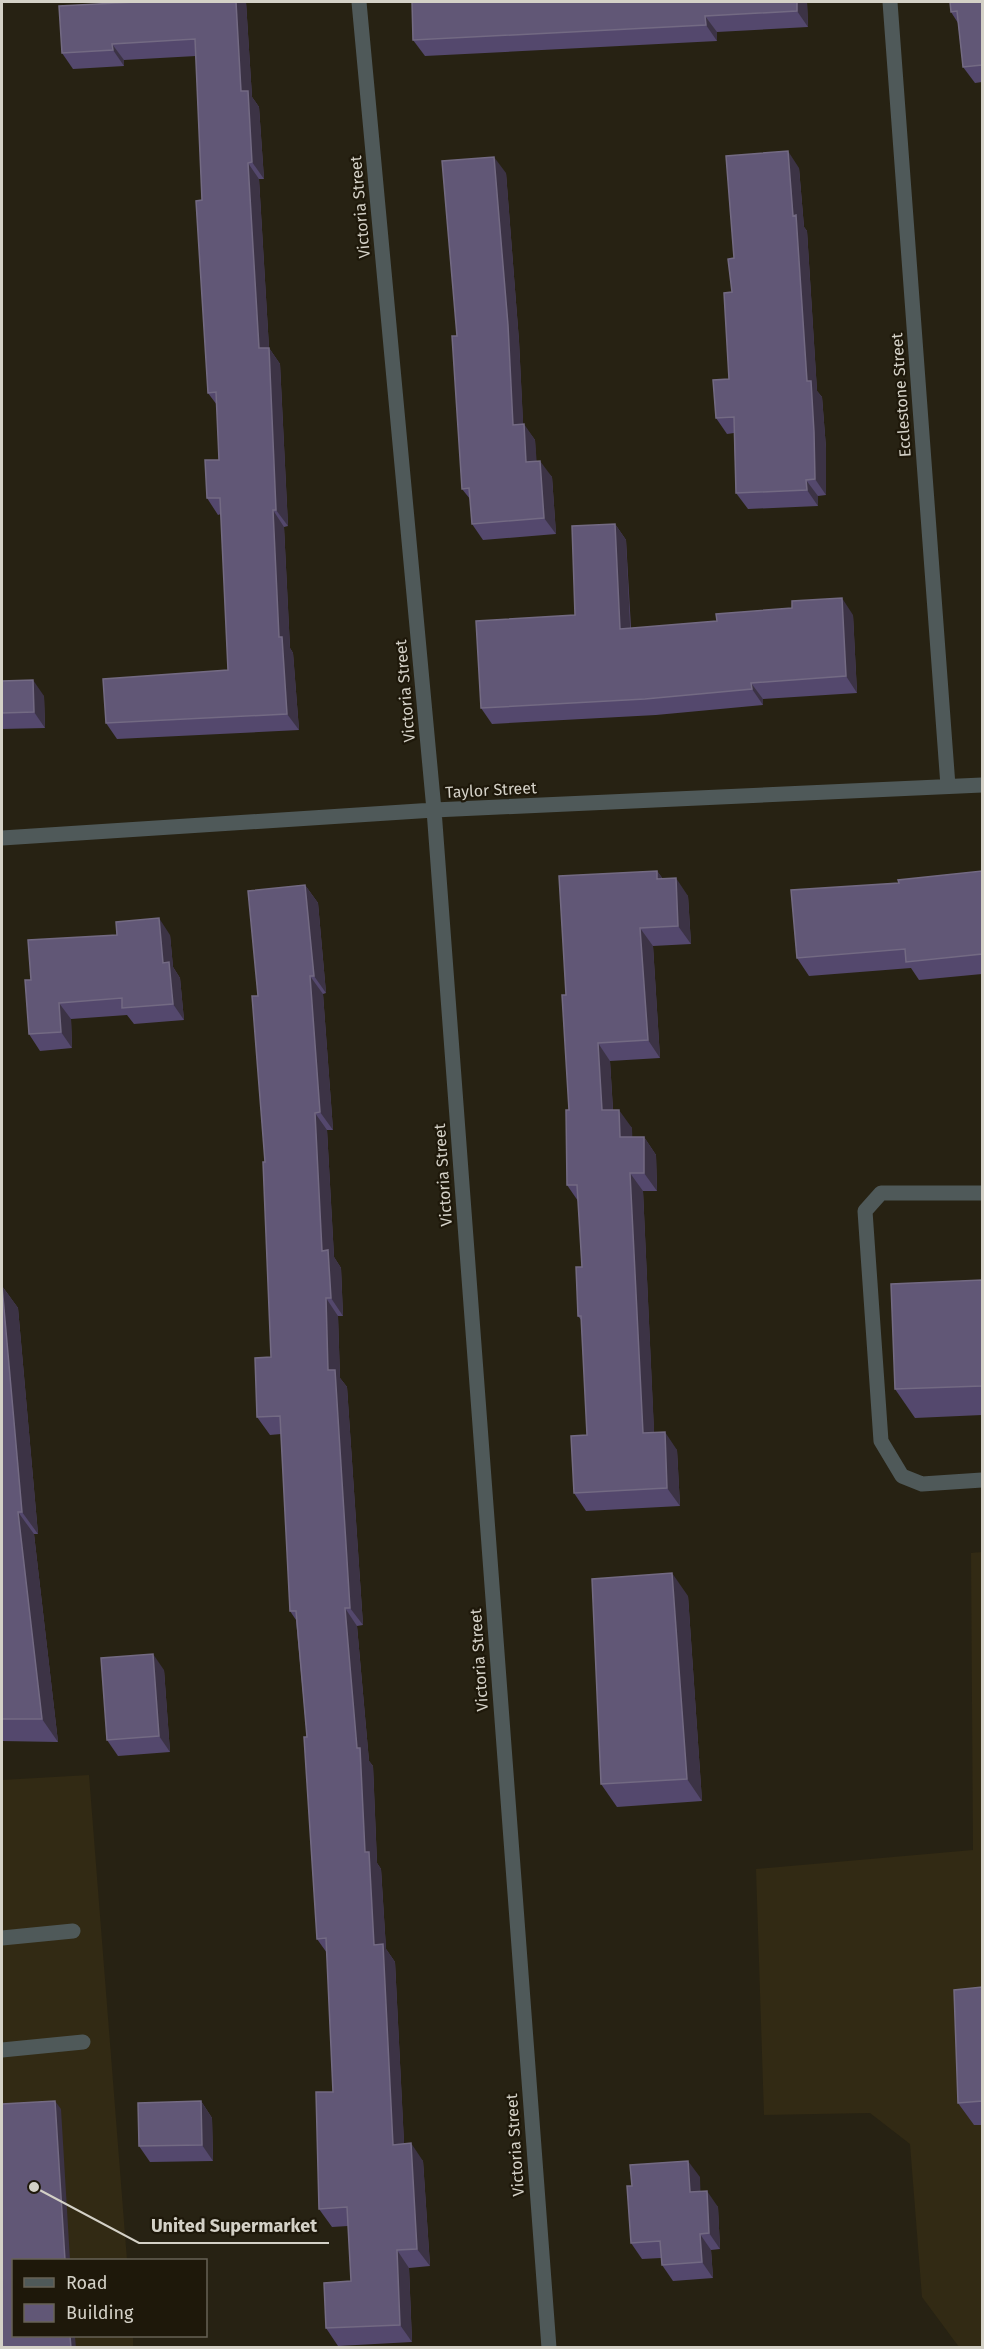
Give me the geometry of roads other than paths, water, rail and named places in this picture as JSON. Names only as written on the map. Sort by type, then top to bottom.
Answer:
[{"type":"street","name":"Victoria Street","points":[[359,2],[434,810],[549,2348]]},
{"type":"street","name":"Ecclestone Street","points":[[890,2],[948,786]]},
{"type":"street","name":"Taylor Street","points":[[2,838],[434,810],[982,784]]},
{"type":"street","points":[[982,1193],[881,1193],[865,1211],[881,1441],[902,1476],[922,1484],[982,1480]]},
{"type":"street","points":[[2,1938],[74,1931]]},
{"type":"street","points":[[2,2050],[83,2042]]},
{"type":"place","name":"United Supermarket","points":[[34,2187]]}]
